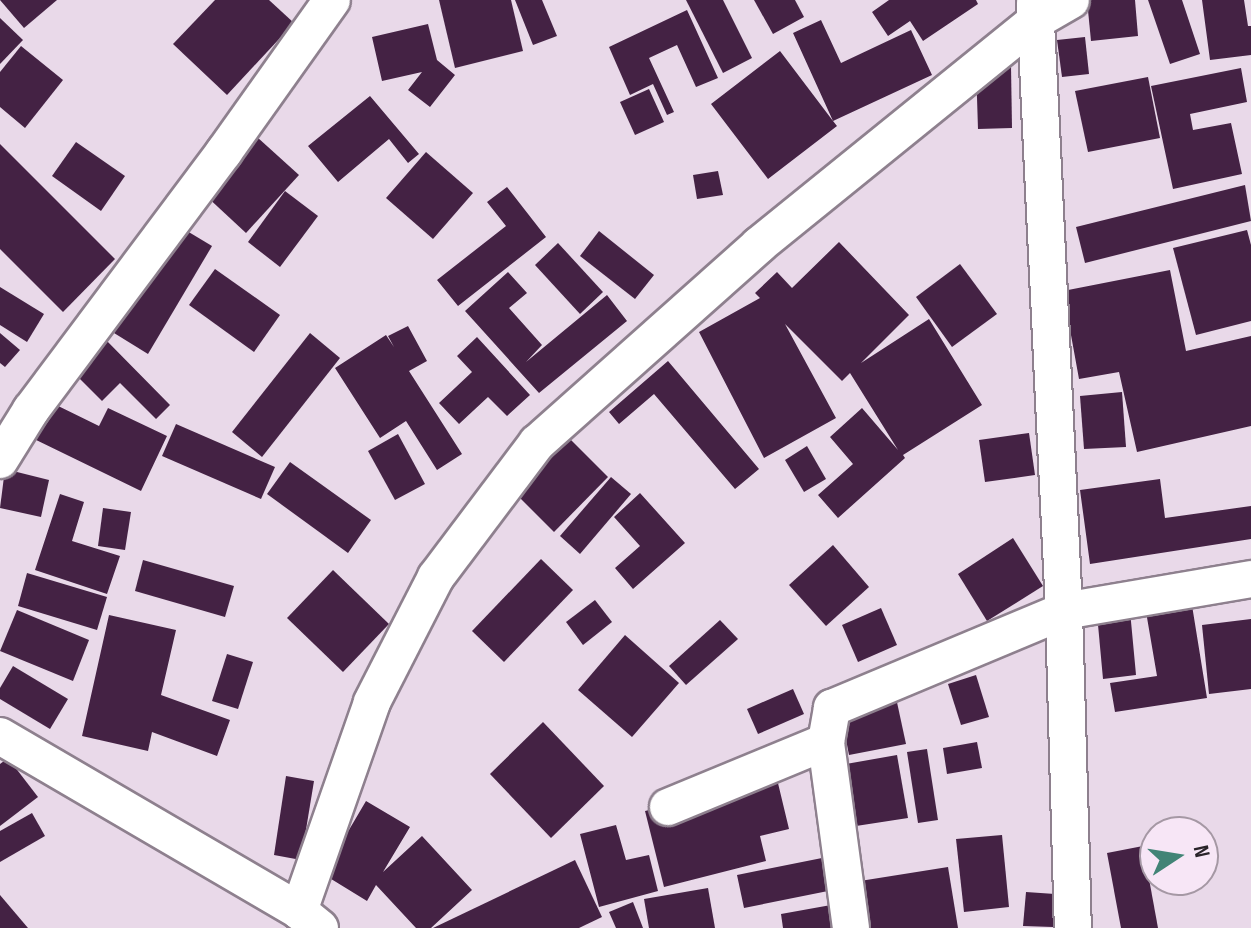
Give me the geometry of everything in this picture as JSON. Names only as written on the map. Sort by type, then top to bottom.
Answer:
[{"type":"street","points":[[0,460],[31,410],[224,152],[332,0]]},
{"type":"street","points":[[0,736],[310,919],[379,688],[436,577],[537,443],[759,245],[1036,10],[1071,0]]},
{"type":"street","points":[[1036,10],[1064,611],[1073,928]]},
{"type":"street","points":[[851,928],[826,742],[832,708],[1064,611],[1251,579]]},
{"type":"street","points":[[668,807],[826,742]]},
{"type":"building","points":[[0,0],[57,0],[24,28]]},
{"type":"building","points":[[215,0],[269,0],[294,23],[227,95],[173,44]]},
{"type":"building","points":[[439,0],[511,0],[523,51],[455,68]]},
{"type":"building","points":[[515,0],[542,0],[557,36],[533,45]]},
{"type":"building","points":[[686,0],[723,0],[752,58],[723,73]]},
{"type":"building","points":[[754,0],[795,0],[804,17],[773,34]]},
{"type":"building","points":[[889,0],[976,0],[978,4],[923,41],[910,21],[888,36],[872,12]]},
{"type":"building","points":[[1087,0],[1135,0],[1138,36],[1091,41]]},
{"type":"building","points":[[1148,0],[1182,0],[1200,54],[1170,64]]},
{"type":"building","points":[[1202,0],[1244,0],[1248,26],[1251,26],[1251,55],[1210,60]]},
{"type":"building","points":[[687,10],[718,78],[696,87],[677,45],[649,58],[674,112],[667,115],[653,84],[630,95],[609,47]]},
{"type":"building","points":[[0,18],[23,40],[0,64]]},
{"type":"building","points":[[821,20],[841,63],[911,30],[932,75],[833,121],[793,33]]},
{"type":"building","points":[[428,24],[437,60],[455,75],[430,107],[408,90],[422,72],[382,81],[372,37]]},
{"type":"building","points":[[1085,37],[1089,74],[1062,77],[1057,40]]},
{"type":"building","points":[[21,46],[63,80],[25,128],[0,107],[0,72]]},
{"type":"building","points":[[780,51],[837,126],[768,179],[711,104]]},
{"type":"building","points":[[1011,66],[1012,128],[978,129],[976,67]]},
{"type":"building","points":[[1241,68],[1247,102],[1190,114],[1193,130],[1231,123],[1242,174],[1173,189],[1151,86]]},
{"type":"building","points":[[1148,77],[1160,138],[1088,152],[1075,91]]},
{"type":"building","points":[[649,89],[664,122],[635,135],[620,102]]},
{"type":"building","points":[[370,96],[419,154],[408,163],[389,139],[338,182],[308,146]]},
{"type":"building","points":[[257,137],[299,175],[246,233],[204,194]]},
{"type":"building","points":[[76,142],[125,176],[101,211],[52,176]]},
{"type":"building","points":[[0,144],[115,259],[63,312],[0,249]]},
{"type":"building","points":[[426,152],[473,193],[433,239],[386,198]]},
{"type":"building","points":[[718,171],[723,195],[697,199],[693,175]]},
{"type":"building","points":[[1245,185],[1251,221],[1085,263],[1076,227]]},
{"type":"building","points":[[507,187],[546,237],[458,306],[437,280],[506,226],[487,202]]},
{"type":"building","points":[[285,191],[318,216],[280,267],[248,242]]},
{"type":"building","points":[[177,225],[212,246],[148,354],[114,333]]},
{"type":"building","points":[[1247,230],[1251,245],[1251,321],[1196,335],[1173,248]]},
{"type":"building","points":[[599,231],[654,275],[635,299],[580,256]]},
{"type":"building","points":[[839,242],[909,315],[861,363],[929,319],[982,405],[903,455],[905,458],[838,518],[818,495],[853,464],[830,437],[862,408],[898,450],[850,373],[842,381],[785,324],[836,418],[764,458],[699,332],[760,298],[755,293],[777,272],[792,288]]},
{"type":"building","points":[[558,243],[603,292],[580,314],[535,265]]},
{"type":"building","points":[[960,264],[997,314],[952,347],[916,297]]},
{"type":"building","points":[[215,269],[280,315],[254,352],[189,305]]},
{"type":"building","points":[[1170,270],[1186,351],[1251,336],[1251,426],[1137,452],[1119,372],[1079,379],[1063,291]]},
{"type":"building","points":[[508,272],[527,293],[509,308],[542,345],[526,362],[607,295],[627,321],[539,393],[465,311]]},
{"type":"building","points":[[0,287],[44,314],[27,342],[0,325]]},
{"type":"building","points":[[408,326],[427,361],[409,371],[462,454],[437,470],[406,421],[380,438],[335,368],[386,335],[394,347],[388,336]]},
{"type":"building","points":[[0,333],[20,350],[5,367],[0,363]]},
{"type":"building","points":[[310,333],[340,358],[262,457],[232,432]]},
{"type":"building","points":[[477,337],[530,395],[507,416],[488,397],[459,424],[439,403],[472,372],[457,356]]},
{"type":"building","points":[[105,339],[170,405],[156,419],[120,383],[102,401],[72,371]]},
{"type":"building","points":[[668,361],[759,469],[735,489],[654,394],[619,424],[609,412]]},
{"type":"building","points":[[1122,392],[1126,447],[1084,449],[1080,396]]},
{"type":"building","points":[[48,401],[99,426],[108,408],[167,436],[141,491],[30,437]]},
{"type":"building","points":[[176,424],[275,467],[261,499],[162,456]]},
{"type":"building","points":[[1029,433],[1035,475],[985,482],[979,440]]},
{"type":"building","points":[[398,434],[425,484],[395,500],[368,451]]},
{"type":"building","points":[[567,436],[608,477],[554,532],[513,491]]},
{"type":"building","points":[[807,446],[826,479],[804,492],[785,460]]},
{"type":"building","points":[[290,462],[371,520],[348,553],[267,494]]},
{"type":"building","points":[[5,469],[49,480],[41,517],[0,508]]},
{"type":"building","points":[[611,477],[631,494],[580,554],[560,536]]},
{"type":"building","points":[[1160,479],[1165,518],[1251,506],[1251,539],[1090,564],[1080,490]]},
{"type":"building","points":[[640,493],[685,543],[633,589],[615,568],[640,546],[614,517]]},
{"type":"building","points":[[60,494],[84,502],[72,541],[120,556],[107,594],[35,570]]},
{"type":"building","points":[[103,508],[131,512],[125,550],[98,546]]},
{"type":"building","points":[[1013,538],[1043,586],[987,621],[958,574]]},
{"type":"building","points":[[833,545],[869,587],[826,626],[789,585]]},
{"type":"building","points":[[541,559],[573,590],[504,662],[472,631]]},
{"type":"building","points":[[143,560],[234,586],[225,617],[135,591]]},
{"type":"building","points":[[333,570],[389,624],[343,672],[287,618]]},
{"type":"building","points":[[27,573],[107,597],[97,630],[18,606]]},
{"type":"building","points":[[1190,593],[1207,698],[1115,712],[1110,683],[1157,676],[1144,600]]},
{"type":"building","points":[[595,600],[612,622],[583,645],[566,622]]},
{"type":"building","points":[[1129,600],[1136,675],[1103,679],[1096,603]]},
{"type":"building","points":[[881,608],[897,645],[858,662],[842,625]]},
{"type":"building","points":[[17,610],[89,640],[73,681],[0,651]]},
{"type":"building","points":[[109,615],[176,630],[161,695],[230,720],[217,756],[152,732],[148,751],[82,736]]},
{"type":"building","points":[[1251,619],[1251,689],[1209,694],[1202,625]]},
{"type":"building","points":[[720,620],[738,639],[686,685],[669,666]]},
{"type":"building","points":[[625,635],[679,683],[632,737],[578,690]]},
{"type":"building","points":[[227,654],[253,662],[238,709],[212,701]]},
{"type":"building","points":[[13,666],[68,699],[50,729],[0,699],[0,688]]},
{"type":"building","points":[[976,675],[989,717],[961,725],[948,684]]},
{"type":"building","points":[[793,689],[804,714],[758,734],[747,709]]},
{"type":"building","points":[[895,693],[906,744],[849,755],[839,704]]},
{"type":"building","points":[[543,722],[604,786],[551,838],[490,774]]},
{"type":"building","points":[[977,742],[982,768],[947,774],[943,748]]},
{"type":"building","points":[[927,749],[938,820],[918,823],[907,752]]},
{"type":"building","points":[[897,755],[908,818],[856,826],[846,764]]},
{"type":"building","points":[[8,758],[38,797],[0,826],[0,764]]},
{"type":"building","points":[[286,776],[314,781],[301,860],[274,855]]},
{"type":"building","points":[[777,779],[789,829],[760,836],[766,861],[664,887],[645,811]]},
{"type":"building","points":[[366,801],[410,827],[383,872],[422,836],[472,890],[431,928],[416,928],[376,885],[367,901],[323,874]]},
{"type":"building","points":[[32,813],[45,836],[0,862],[0,831]]},
{"type":"building","points":[[616,825],[626,860],[649,855],[658,891],[599,907],[580,834]]},
{"type":"building","points":[[1002,835],[1009,907],[964,912],[956,839]]},
{"type":"building","points":[[1139,847],[1139,896],[1152,896],[1158,928],[1121,928],[1107,853]]},
{"type":"building","points":[[822,858],[828,891],[744,908],[737,875]]},
{"type":"building","points":[[575,860],[602,917],[579,928],[433,928]]},
{"type":"building","points":[[948,867],[958,928],[867,928],[860,881]]},
{"type":"building","points":[[708,888],[715,928],[649,928],[644,899]]},
{"type":"building","points":[[1026,892],[1055,894],[1053,927],[1023,926]]},
{"type":"building","points":[[0,895],[28,928],[0,928]]},
{"type":"building","points":[[633,902],[643,928],[616,928],[609,912]]},
{"type":"building","points":[[831,905],[836,928],[783,928],[781,914]]}]
